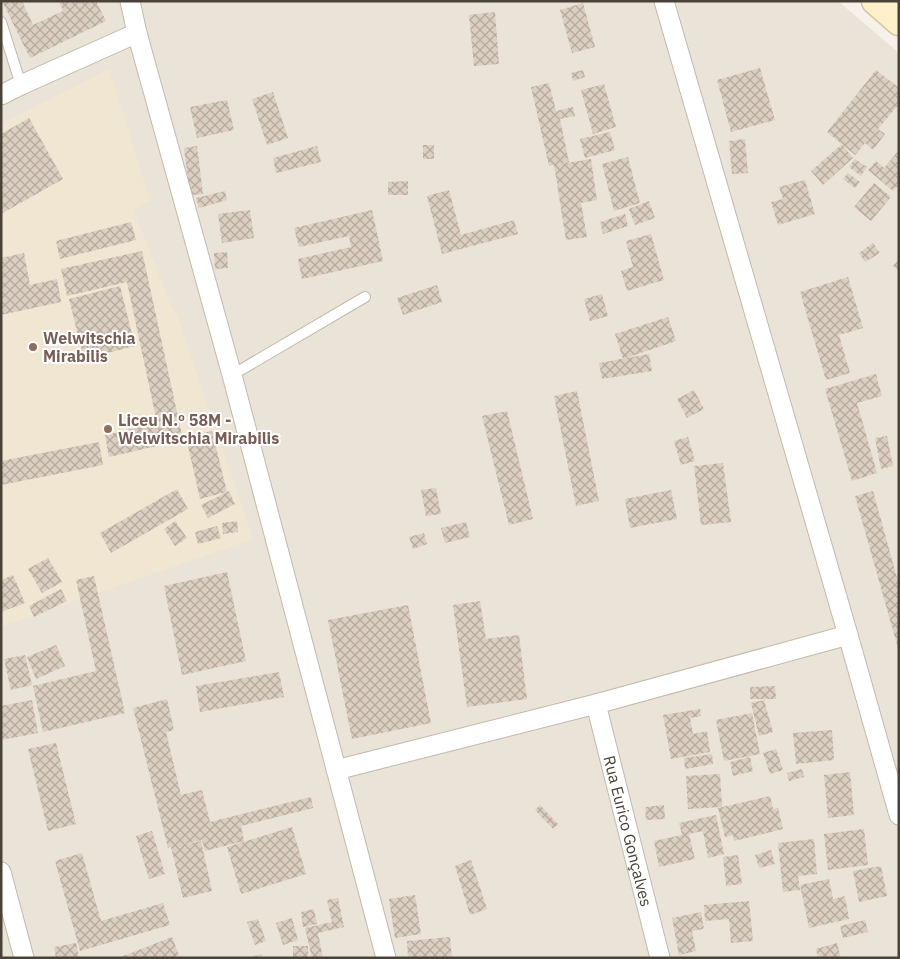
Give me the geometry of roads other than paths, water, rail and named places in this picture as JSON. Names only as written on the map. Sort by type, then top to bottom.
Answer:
[{"type":"street","points":[[130,1],[137,33],[232,375],[386,958]]},
{"type":"street","points":[[664,1],[899,815]]},
{"type":"street","points":[[874,1],[899,22]]},
{"type":"street","points":[[1,95],[137,33]]},
{"type":"street","points":[[336,770],[596,704],[848,635]]},
{"type":"street","name":"Rua Eurico Gonçalves","points":[[596,704],[660,958]]},
{"type":"street","points":[[1,872],[24,958]]},
{"type":"lane","points":[[1,22],[21,85]]},
{"type":"lane","points":[[232,375],[365,297]]},
{"type":"place","name":"Welwitschia Mirabilis","points":[[33,347]]},
{"type":"place","name":"Liceu N.º 58M - Welwitschia Mirabilis","points":[[108,429]]}]
